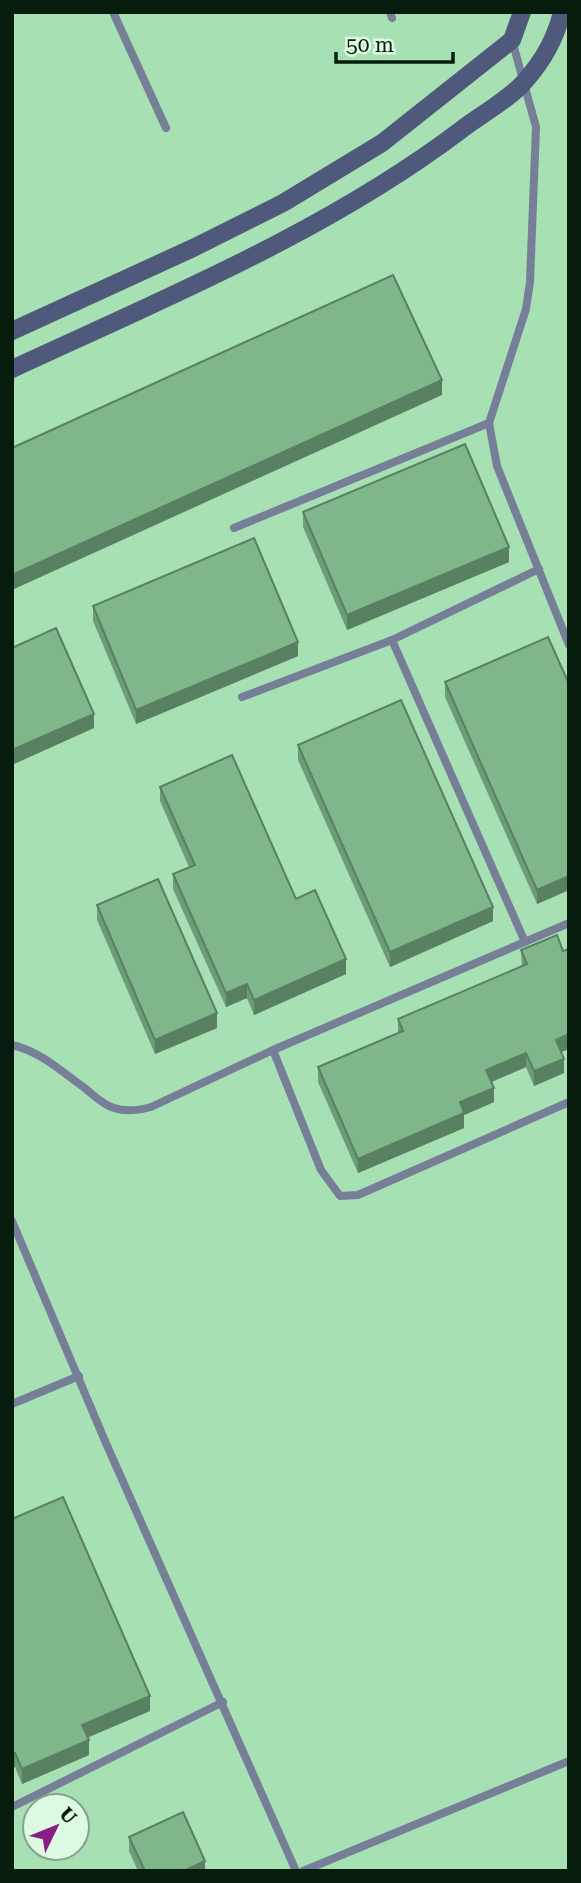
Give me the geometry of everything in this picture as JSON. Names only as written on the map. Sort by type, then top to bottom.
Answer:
[{"type":"street","points":[[12,331],[193,248],[283,202],[382,143],[512,40],[522,12]]},
{"type":"street","points":[[12,369],[204,280],[306,227],[420,161],[524,82],[556,35],[562,12]]},
{"type":"lane","points":[[113,12],[166,128]]},
{"type":"lane","points":[[512,40],[536,127],[530,282],[526,309],[489,423],[497,466],[569,645]]},
{"type":"lane","points":[[234,528],[489,423]]},
{"type":"lane","points":[[243,697],[392,640],[539,569]]},
{"type":"lane","points":[[392,640],[525,942]]},
{"type":"lane","points":[[12,1045],[26,1048],[43,1057],[102,1103],[116,1109],[141,1110],[273,1050],[569,923]]},
{"type":"lane","points":[[273,1050],[321,1170],[340,1196],[358,1195],[569,1102]]},
{"type":"lane","points":[[12,1222],[105,1441],[296,1871]]},
{"type":"lane","points":[[12,1404],[79,1376]]},
{"type":"lane","points":[[12,1807],[222,1702]]},
{"type":"lane","points":[[303,1871],[569,1761]]},
{"type":"building","points":[[393,275],[442,380],[12,575],[12,448]]},
{"type":"building","points":[[465,444],[509,547],[347,615],[303,512]]},
{"type":"building","points":[[254,538],[298,642],[136,710],[93,606]]},
{"type":"building","points":[[56,628],[94,714],[12,750],[12,648]]},
{"type":"building","points":[[548,637],[569,684],[569,876],[537,890],[445,682]]},
{"type":"building","points":[[401,700],[493,907],[390,952],[298,745]]},
{"type":"building","points":[[232,755],[296,899],[315,890],[346,959],[254,1000],[247,984],[226,993],[173,874],[195,865],[160,787]]},
{"type":"building","points":[[158,879],[217,1013],[155,1040],[97,905]]},
{"type":"building","points":[[557,935],[563,951],[569,949],[569,1034],[556,1040],[564,1059],[534,1071],[526,1053],[486,1070],[494,1088],[460,1102],[464,1113],[358,1159],[318,1067],[403,1031],[398,1019],[527,964],[521,950]]},
{"type":"building","points":[[63,1497],[150,1696],[82,1725],[89,1740],[22,1769],[15,1753],[12,1754],[12,1519]]},
{"type":"building","points":[[183,1812],[205,1861],[184,1871],[145,1871],[129,1837]]}]
